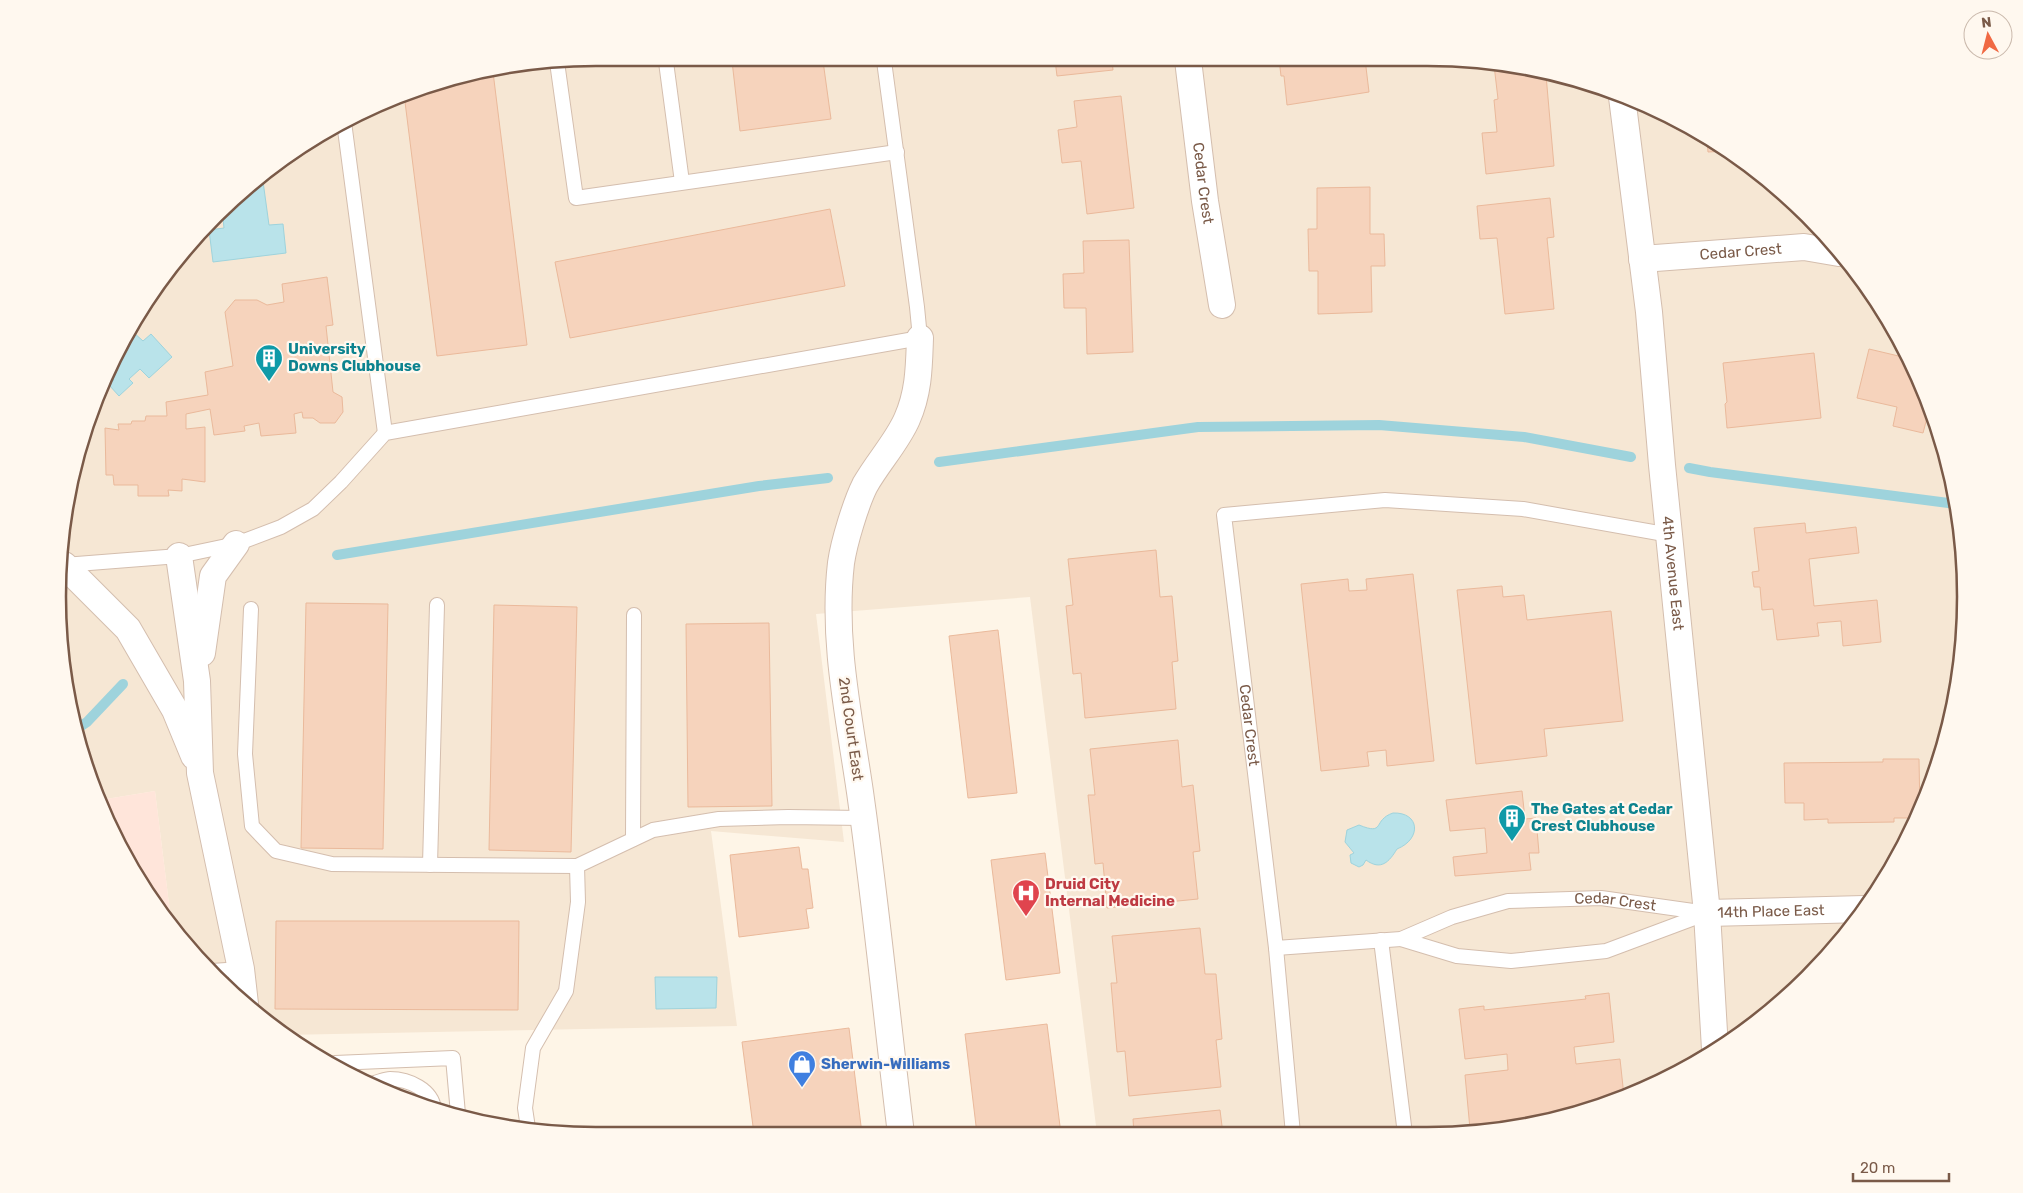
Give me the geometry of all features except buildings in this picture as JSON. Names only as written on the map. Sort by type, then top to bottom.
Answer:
[{"type":"street","name":"Cedar Crest","points":[[1189,66],[1205,201],[1222,306]]},
{"type":"street","name":"4th Avenue East","points":[[1623,105],[1649,312],[1662,465],[1707,913],[1714,1042]]},
{"type":"street","name":"Cedar Crest","points":[[1642,259],[1804,248],[1829,252]]},
{"type":"street","name":"2nd Court East","points":[[900,1127],[839,638],[838,600],[842,561],[851,523],[865,486],[907,420],[918,385],[920,338]]},
{"type":"street","points":[[197,681],[213,576],[236,544]]},
{"type":"street","points":[[179,556],[197,681],[200,773]]},
{"type":"street","points":[[67,569],[128,629],[175,710],[200,773],[241,969],[244,992]]},
{"type":"street","name":"14th Place East","points":[[1707,913],[1854,909]]},
{"type":"lane","points":[[667,66],[682,182]]},
{"type":"lane","points":[[67,564],[179,556],[236,544],[281,527],[313,509],[341,482],[384,432],[613,394],[920,338],[885,66]]},
{"type":"lane","points":[[559,67],[576,198],[897,152]]},
{"type":"lane","points":[[345,130],[384,432]]},
{"type":"lane","name":"Cedar Crest","points":[[1670,535],[1523,509],[1385,500],[1224,515],[1276,948],[1400,939],[1452,917],[1508,901],[1601,898],[1707,913]]},
{"type":"lane","points":[[430,865],[437,605]]},
{"type":"lane","points":[[251,609],[245,754],[252,826],[276,851],[332,864],[577,866],[653,830],[719,819],[788,817],[863,818]]},
{"type":"lane","points":[[633,839],[634,615]]},
{"type":"lane","points":[[527,1122],[525,1108],[532,1048],[566,991],[578,902],[577,866]]},
{"type":"lane","points":[[1400,939],[1457,956],[1511,961],[1606,950],[1707,913]]},
{"type":"lane","points":[[1381,940],[1404,1127]]},
{"type":"lane","points":[[1276,948],[1293,1127]]},
{"type":"lane","points":[[221,970],[241,969]]},
{"type":"lane","points":[[345,1063],[453,1058],[458,1109]]},
{"type":"lane","points":[[382,1081],[390,1079],[418,1085],[433,1101]]},
{"type":"shaded area","points":[[596,66],[1426,66],[1496,71],[1564,84],[1597,94],[1629,107],[1692,137],[1749,176],[1776,198],[1825,247],[1867,302],[1886,331],[1902,362],[1929,426],[1947,493],[1956,562],[1957,596],[1956,631],[1947,700],[1929,767],[1916,799],[1886,862],[1867,891],[1825,946],[1801,971],[1776,995],[1721,1037],[1692,1056],[1629,1086],[1597,1099],[1530,1117],[1461,1126],[1426,1127],[1096,1127],[1030,597],[816,614],[844,842],[711,831],[737,1026],[299,1035],[247,995],[222,971],[198,946],[170,910],[155,791],[107,799],[94,767],[84,734],[76,700],[67,631],[67,562],[76,493],[94,426],[121,362],[137,331],[156,302],[198,247],[247,198],[274,176],[331,137],[362,121],[426,94],[493,76],[562,67]]},
{"type":"shaded area","points":[[155,791],[170,910],[137,862],[107,799]]},
{"type":"water","points":[[263,185],[269,225],[283,224],[286,253],[213,262],[210,235],[215,229],[224,228],[223,221]]},
{"type":"water","points":[[135,334],[143,341],[151,334],[172,357],[149,378],[140,369],[129,379],[133,383],[119,396],[110,386]]},
{"type":"water","points":[[1393,813],[1402,814],[1413,821],[1414,833],[1411,839],[1397,849],[1384,864],[1376,865],[1366,860],[1359,867],[1351,863],[1350,855],[1354,853],[1345,842],[1347,830],[1359,825],[1367,828],[1376,828],[1383,819]]},
{"type":"water","points":[[655,977],[717,977],[716,1008],[656,1009]]},
{"type":"waterway","points":[[939,462],[1198,427],[1379,425],[1524,437],[1631,457]]},
{"type":"waterway","points":[[1689,468],[1948,503]]},
{"type":"waterway","points":[[337,555],[759,486],[828,478]]},
{"type":"waterway","points":[[82,725],[123,684]]},
{"type":"place","name":"University Downs Clubhouse","points":[[269,382]]},
{"type":"place","name":"The Gates at Cedar Crest Clubhouse","points":[[1512,842]]},
{"type":"place","name":"Druid City Internal Medicine","points":[[1026,917]]},
{"type":"place","name":"Sherwin-Williams","points":[[802,1088]]}]
